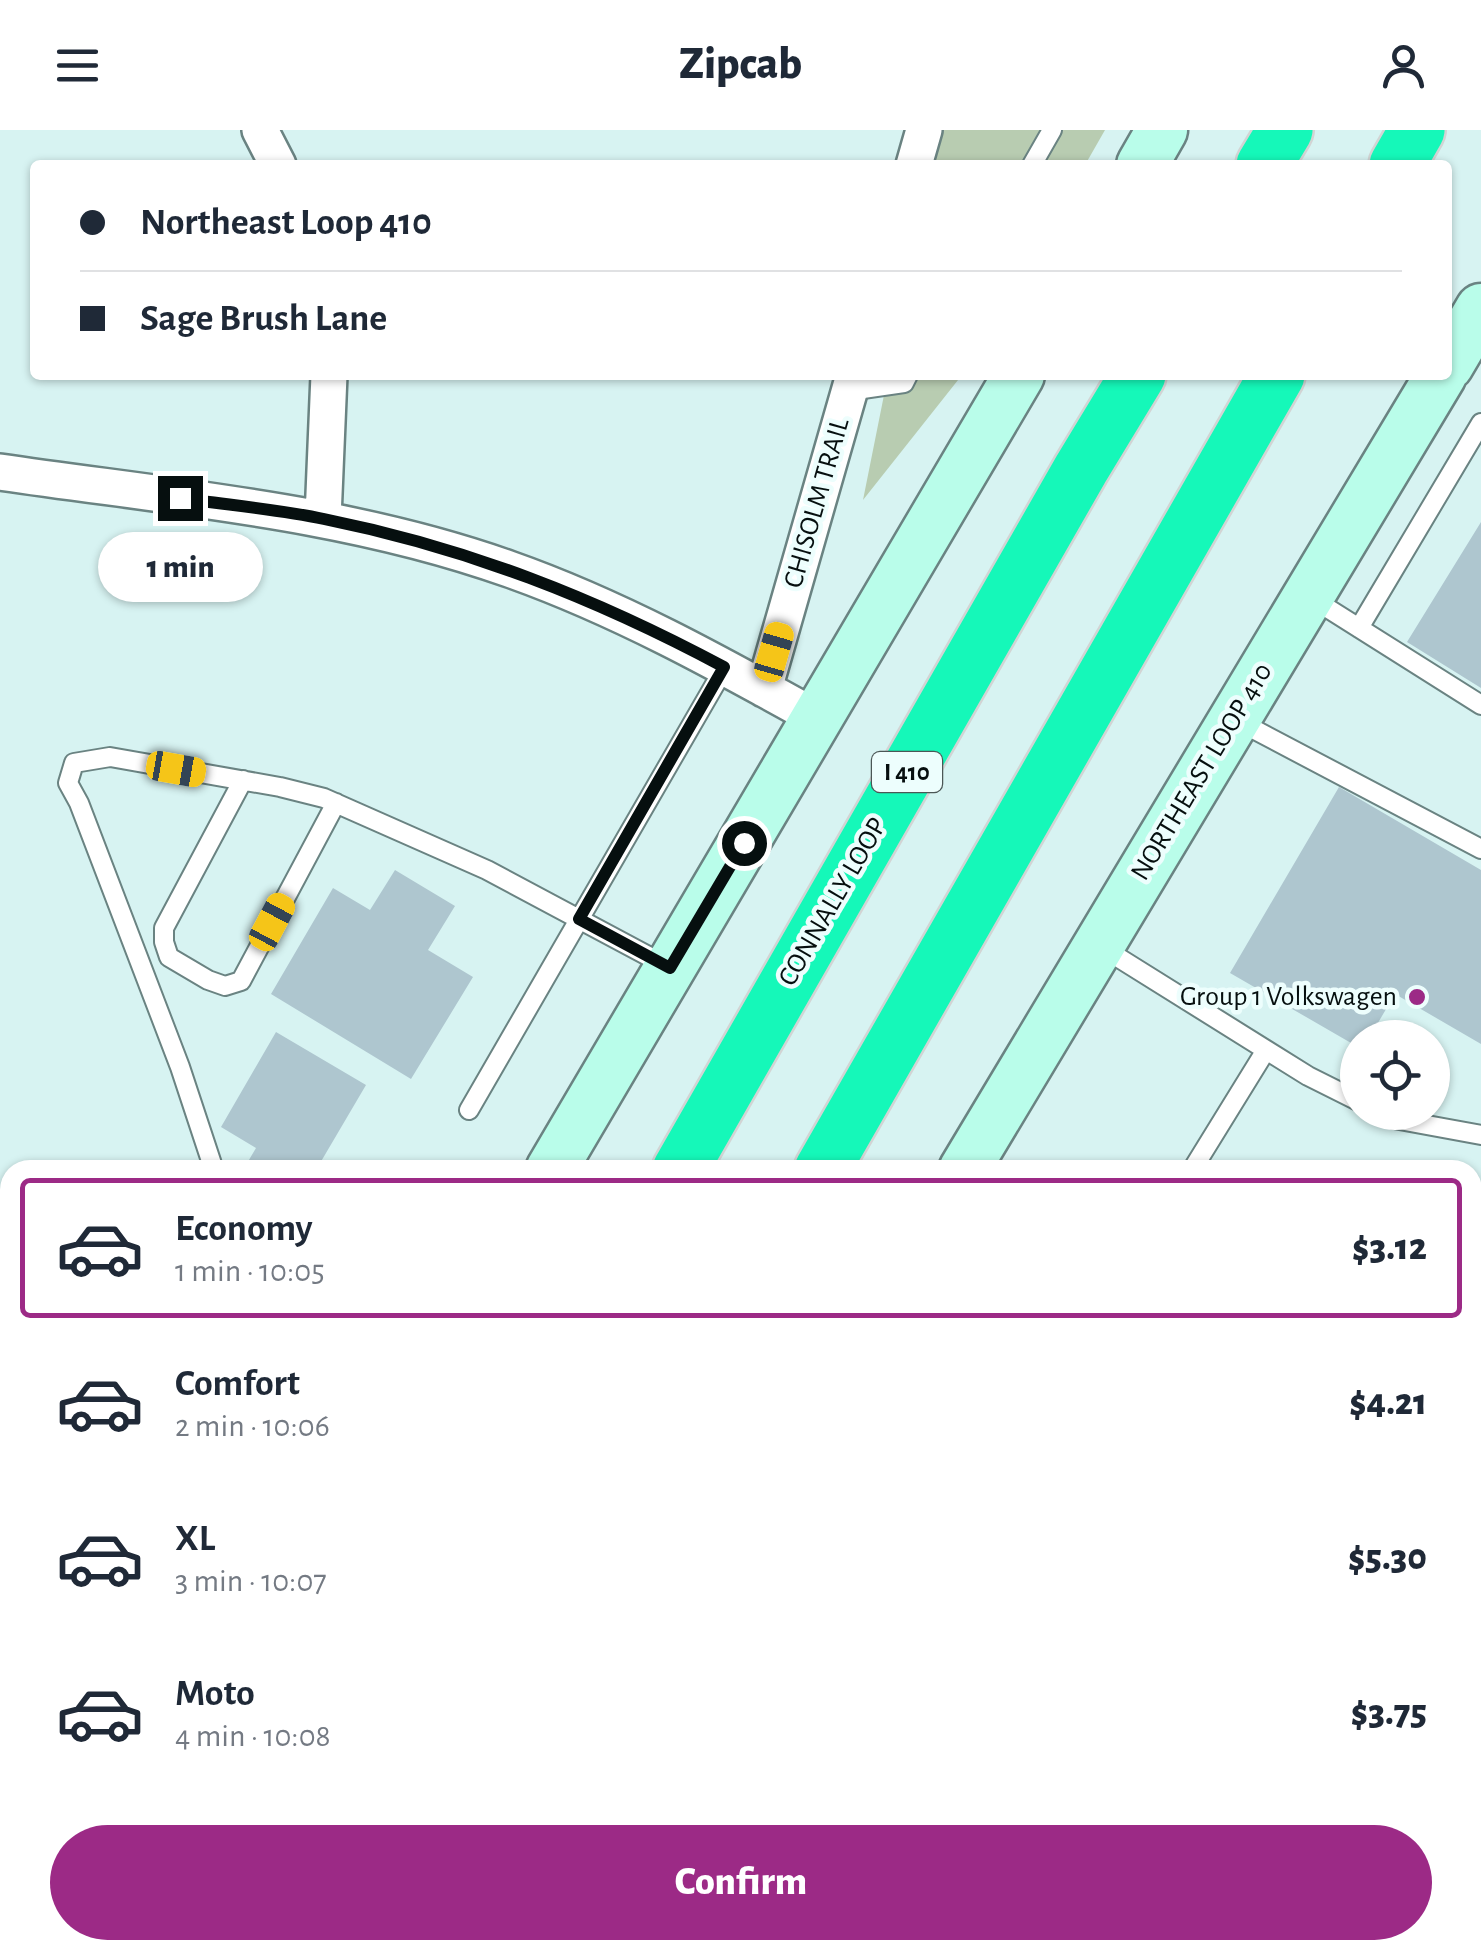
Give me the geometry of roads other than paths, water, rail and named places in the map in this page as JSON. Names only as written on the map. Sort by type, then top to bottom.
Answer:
[{"type":"highway","points":[[1240,160],[1255,130]]},
{"type":"highway","points":[[1267,160],[1285,130]]},
{"type":"highway","points":[[1400,160],[1417,130]]},
{"type":"highway","points":[[1081,469],[1126,380]]},
{"type":"highway","name":"CONNALLY LOOP","points":[[686,1160],[1135,380]]},
{"type":"highway","points":[[828,1160],[1274,380]]},
{"type":"main road","points":[[1145,160],[1162,130]]},
{"type":"main road","points":[[1452,358],[1481,309]]},
{"type":"main road","points":[[557,1160],[1016,380]]},
{"type":"main road","name":"NORTHEAST LOOP 410","points":[[970,1160],[1438,380]]},
{"type":"street","points":[[260,130],[275,160]]},
{"type":"street","points":[[915,160],[924,130]]},
{"type":"street","points":[[323,518],[329,380]]},
{"type":"street","name":"CHISOLM TRAIL","points":[[764,689],[852,383]]},
{"type":"street","points":[[0,472],[323,518],[507,568],[669,638],[817,718]]},
{"type":"lane","points":[[1035,160],[1052,130]]},
{"type":"lane","points":[[852,383],[905,380]]},
{"type":"lane","points":[[1359,628],[1481,423]]},
{"type":"lane","points":[[1308,596],[1481,705]]},
{"type":"lane","points":[[469,1110],[724,667]]},
{"type":"lane","points":[[1234,719],[1481,849]]},
{"type":"lane","points":[[211,1160],[180,1068],[68,783],[74,763],[110,757],[280,786],[336,803],[487,870],[670,968]]},
{"type":"lane","points":[[242,780],[164,928],[169,957],[225,986],[241,981],[336,803]]},
{"type":"lane","points":[[1099,945],[1308,1076],[1340,1092]]},
{"type":"lane","points":[[1198,1160],[1266,1050]]},
{"type":"lane","points":[[1450,1129],[1481,1135]]},
{"type":"place","name":"Group 1 Volkswagen","points":[[1417,997]]}]
